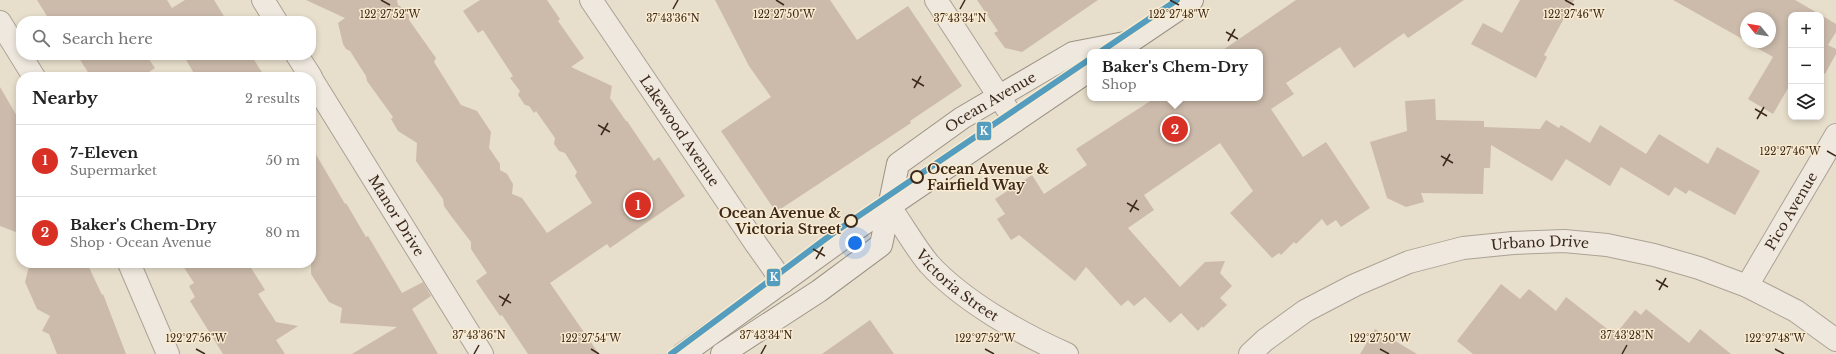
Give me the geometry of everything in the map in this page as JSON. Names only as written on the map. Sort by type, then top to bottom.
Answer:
[{"type":"street","points":[[263,0],[273,16]]},
{"type":"street","name":"Lakewood Avenue","points":[[591,0],[782,282]]},
{"type":"street","points":[[936,0],[1015,121]]},
{"type":"street","name":"Ocean Avenue","points":[[1106,49],[1123,47],[1192,0]]},
{"type":"street","points":[[0,22],[16,48]]},
{"type":"street","name":"Ocean Avenue","points":[[722,354],[818,291],[881,245],[898,164],[962,118],[1073,53],[1087,51]]},
{"type":"street","points":[[23,60],[31,72]]},
{"type":"street","name":"Manor Drive","points":[[300,60],[308,72]]},
{"type":"street","name":"Ocean Avenue","points":[[683,354],[890,206],[1087,72]]},
{"type":"street","name":"Manor Drive","points":[[316,85],[482,354]]},
{"type":"street","name":"Pico Avenue","points":[[1747,286],[1836,135]]},
{"type":"street","name":"Victoria Street","points":[[890,206],[929,264],[951,284],[1007,324],[1042,344],[1067,354]]},
{"type":"street","name":"Urbano Drive","points":[[1250,354],[1265,340],[1305,311],[1355,285],[1409,262],[1463,248],[1513,243],[1564,241],[1654,254],[1699,268],[1747,286],[1796,311],[1836,340]]},
{"type":"street","points":[[131,268],[168,354]]},
{"type":"building","points":[[37,0],[167,0],[172,8],[185,0],[214,0],[224,16],[47,16]]},
{"type":"building","points":[[306,0],[397,0],[398,5],[406,10],[409,20],[436,58],[434,62],[461,105],[477,111],[491,132],[489,148],[500,164],[500,170],[507,174],[513,184],[512,194],[522,198],[547,233],[592,203],[575,176],[577,172],[565,153],[559,151],[554,144],[555,138],[536,111],[534,113],[529,106],[525,105],[518,95],[520,91],[510,78],[513,76],[483,30],[478,33],[463,11],[480,0],[547,0],[560,19],[558,21],[584,58],[571,67],[612,86],[610,98],[654,161],[659,157],[685,196],[610,248],[607,244],[550,283],[599,354],[528,354],[502,315],[500,316],[476,281],[487,273],[471,249],[471,242],[444,206],[443,199],[416,161],[417,143],[398,131],[391,119],[393,117],[367,81],[366,76],[350,51],[346,49],[343,44],[338,23],[345,18]]},
{"type":"building","points":[[715,0],[830,0],[857,40],[908,6],[962,86],[910,121],[911,123],[776,212],[721,131],[771,97],[749,66]]},
{"type":"building","points":[[977,0],[1098,0],[1022,52],[1005,48],[994,33],[998,31]]},
{"type":"building","points":[[1296,0],[1464,0],[1408,38],[1404,33],[1354,68],[1340,47],[1286,83],[1294,94],[1271,109],[1303,157],[1326,142],[1370,208],[1341,227],[1336,220],[1327,226],[1322,219],[1296,244],[1294,242],[1281,255],[1279,253],[1272,258],[1230,213],[1253,191],[1220,143],[1144,195],[1154,210],[1128,228],[1180,287],[1205,262],[1225,261],[1220,273],[1232,286],[1220,298],[1227,305],[1198,331],[1181,313],[1170,323],[1145,297],[1134,306],[1128,300],[1121,306],[1086,267],[1075,281],[1019,235],[1011,240],[997,219],[1005,214],[995,199],[1032,175],[1044,194],[1087,165],[1076,149],[1150,101],[1263,101],[1263,49],[1224,49]]},
{"type":"building","points":[[1520,0],[1574,0],[1544,55],[1547,57],[1536,78],[1471,44],[1483,23],[1502,33]]},
{"type":"building","points":[[1673,0],[1795,0],[1816,12],[1788,12],[1788,88],[1773,114],[1748,99],[1773,57],[1757,48],[1776,48],[1776,12],[1740,12],[1740,38]]},
{"type":"building","points":[[1824,17],[1836,24],[1836,32],[1828,45],[1836,49],[1836,54],[1825,74]]},
{"type":"building","points":[[80,60],[149,60],[155,68],[149,72],[88,72]]},
{"type":"building","points":[[186,60],[254,60],[262,72],[193,72]]},
{"type":"building","points":[[0,87],[16,114],[16,232],[0,226]]},
{"type":"building","points":[[1435,99],[1436,120],[1484,121],[1484,127],[1540,129],[1546,120],[1559,128],[1561,125],[1590,143],[1600,125],[1646,154],[1659,134],[1708,164],[1717,147],[1760,171],[1735,215],[1689,190],[1686,194],[1675,187],[1669,196],[1621,167],[1610,186],[1566,159],[1552,181],[1491,145],[1490,168],[1484,168],[1483,194],[1421,193],[1424,202],[1406,207],[1387,198],[1370,142],[1407,131],[1405,101]]},
{"type":"building","points":[[316,155],[345,204],[346,203],[366,237],[368,236],[402,293],[423,282],[431,296],[412,309],[438,354],[352,354],[397,327],[340,323],[342,308],[329,302],[311,274],[311,268],[316,268]]},
{"type":"building","points":[[29,268],[89,268],[102,295],[103,294],[126,354],[57,354],[49,334],[42,331],[50,316],[37,309],[25,282]]},
{"type":"building","points":[[184,268],[251,268],[265,290],[258,294],[276,322],[298,326],[276,340],[285,354],[223,354],[190,301],[195,297],[189,286],[194,283]]},
{"type":"building","points":[[1501,284],[1520,299],[1529,289],[1556,311],[1566,297],[1615,335],[1635,310],[1641,315],[1646,309],[1689,343],[1700,329],[1731,354],[1473,354],[1457,341]]},
{"type":"building","points":[[870,320],[894,354],[822,354]]},
{"type":"building","points":[[1375,329],[1417,354],[1360,354]]},
{"type":"transit line","name":"K","points":[[1104,49],[1177,0]]},
{"type":"transit line","name":"K","points":[[671,354],[832,234],[1087,61]]},
{"type":"place","name":"Baker's Chem-Dry","points":[[1175,129]]},
{"type":"place","name":"Ocean Avenue & Fairfield Way","points":[[917,177]]},
{"type":"place","name":"7-Eleven","points":[[638,205]]},
{"type":"place","name":"Ocean Avenue & Victoria Street","points":[[851,221]]}]
